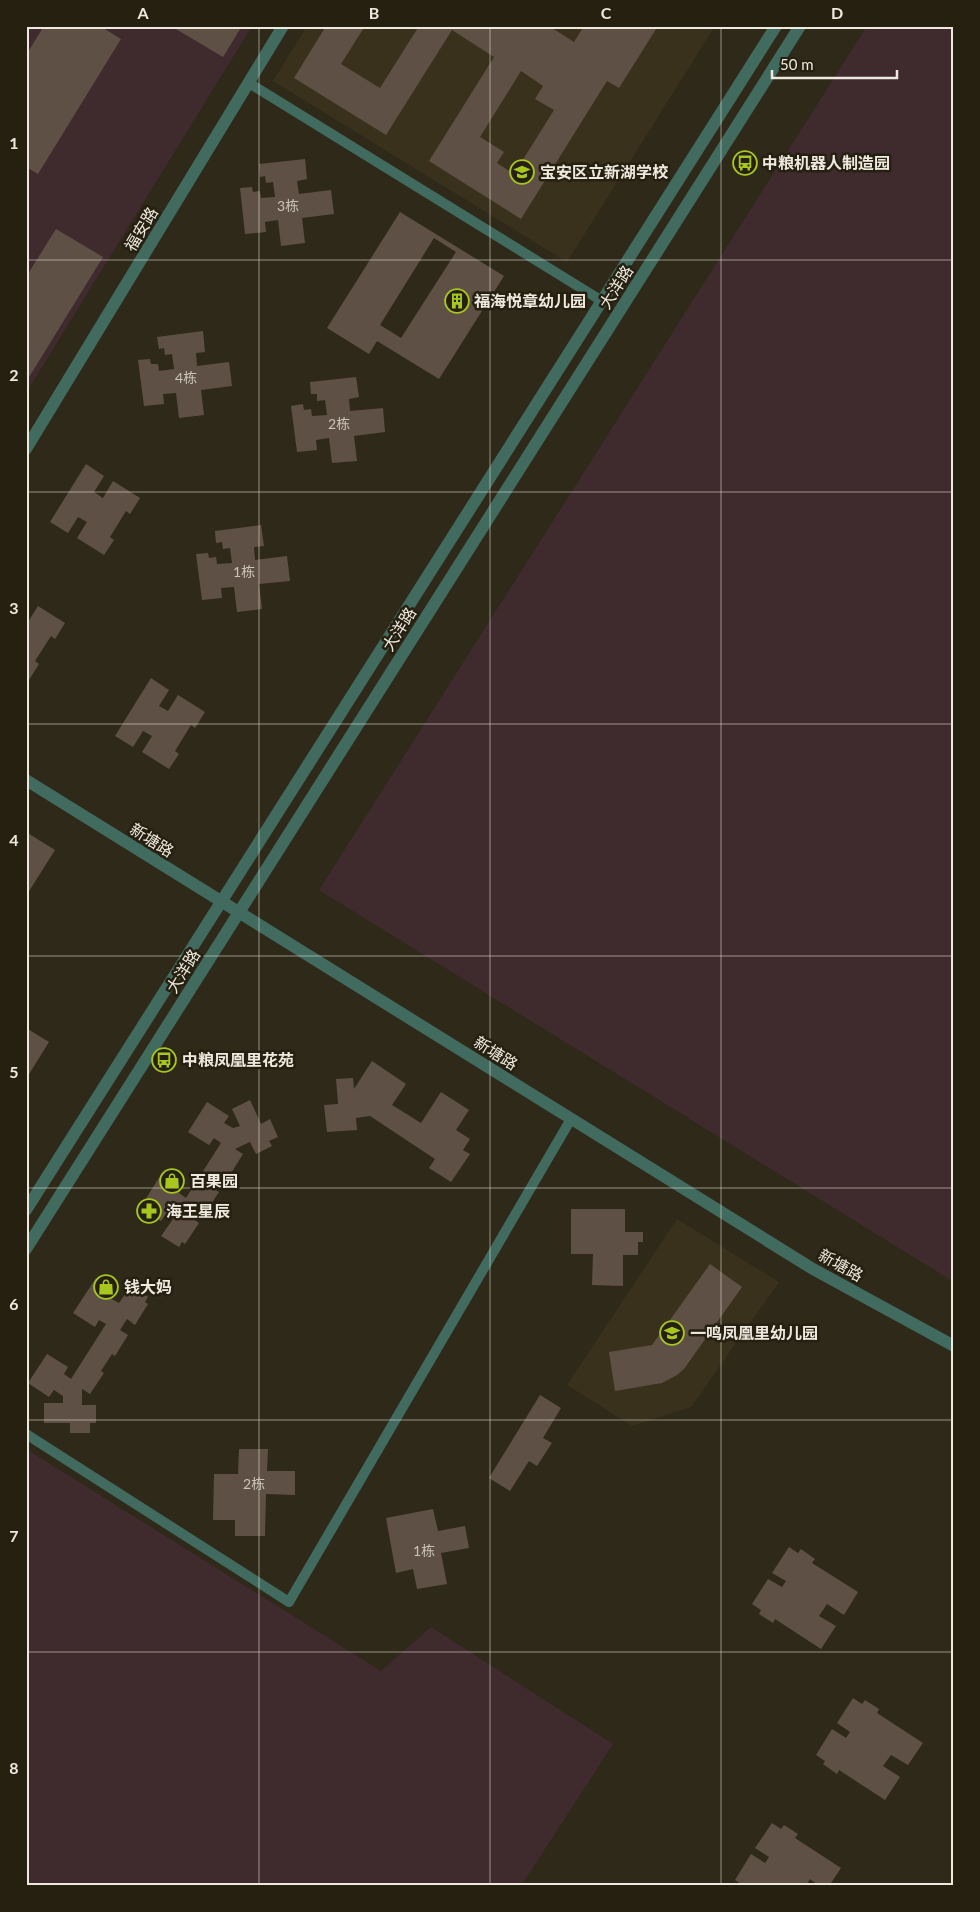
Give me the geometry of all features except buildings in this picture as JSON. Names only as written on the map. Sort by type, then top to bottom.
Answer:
[{"type":"street","name":"福安路","points":[[26,449],[283,26]]},
{"type":"street","name":"大洋路","points":[[26,1210],[776,26]]},
{"type":"street","name":"大洋路","points":[[26,1249],[800,26]]},
{"type":"street","name":"新塘路","points":[[26,780],[813,1269],[954,1346]]},
{"type":"lane","points":[[249,83],[602,301]]},
{"type":"lane","points":[[26,1434],[289,1602],[571,1119]]},
{"type":"shaded area","points":[[26,26],[252,26],[26,393]]},
{"type":"shaded area","name":"宝安区立新湖学校","points":[[307,26],[715,26],[567,262],[273,81]]},
{"type":"shaded area","points":[[867,26],[954,26],[954,1282],[319,890]]},
{"type":"shaded area","name":"一鸣凤凰里幼儿园","points":[[677,1219],[779,1282],[691,1407],[632,1426],[567,1385]]},
{"type":"shaded area","points":[[26,1449],[381,1671],[431,1627],[613,1744],[521,1886],[26,1886]]},
{"type":"place","name":"中粮机器人制造园","points":[[745,163]]},
{"type":"place","name":"宝安区立新湖学校","points":[[522,172]]},
{"type":"place","name":"福海悦章幼儿园","points":[[457,301]]},
{"type":"place","name":"中粮凤凰里花苑","points":[[164,1060]]},
{"type":"place","name":"百果园","points":[[172,1181]]},
{"type":"place","name":"海王星辰","points":[[149,1211]]},
{"type":"place","name":"钱大妈","points":[[106,1287]]},
{"type":"place","name":"一鸣凤凰里幼儿园","points":[[672,1333]]}]
